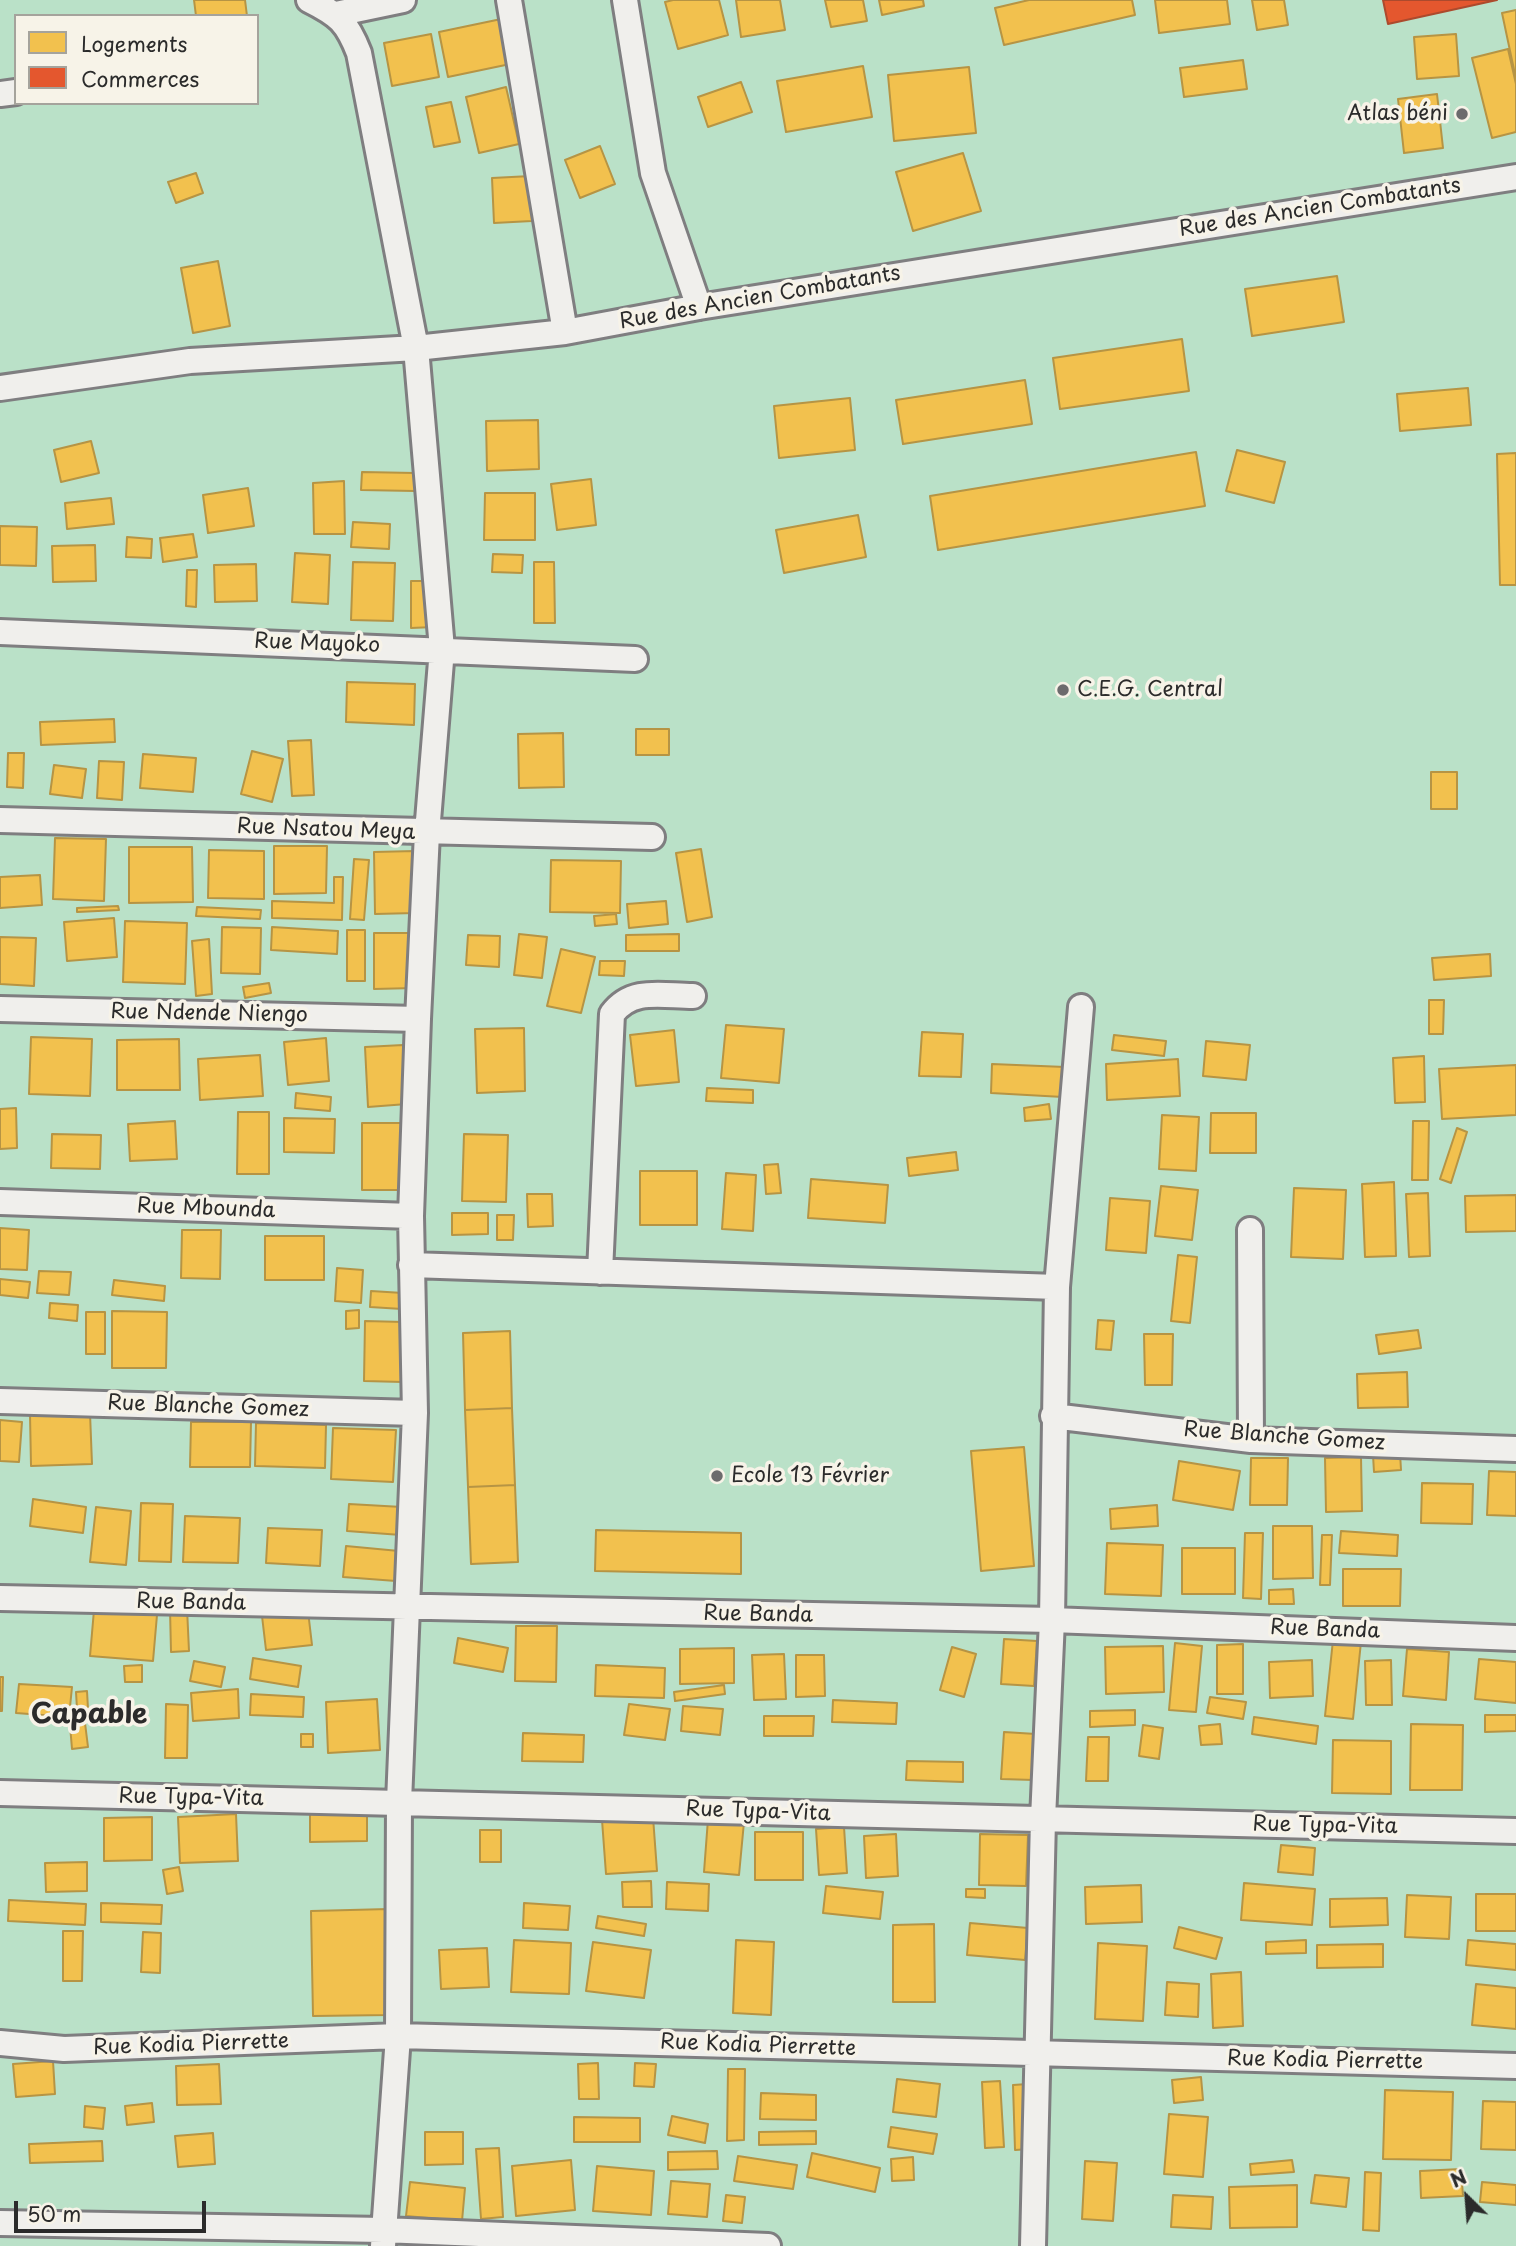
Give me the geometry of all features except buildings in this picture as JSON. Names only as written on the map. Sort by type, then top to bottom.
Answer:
[{"type":"street","points":[[309,0],[336,14],[350,29],[359,53],[416,348],[442,649],[427,833],[418,1019],[411,1216],[415,1412],[399,1802],[398,2036],[383,2238]]},
{"type":"street","points":[[336,14],[403,0]]},
{"type":"street","points":[[509,0],[565,332]]},
{"type":"street","points":[[625,0],[653,173],[699,307]]},
{"type":"street","name":"Rue des Ancien Combatants","points":[[0,388],[190,361],[416,348],[565,332],[699,307],[1516,177]]},
{"type":"street","name":"Rue Mayoko","points":[[0,632],[635,659]]},
{"type":"street","name":"Rue Nsatou Meya","points":[[0,820],[652,837]]},
{"type":"street","points":[[600,1272],[612,1014],[621,1002],[632,995],[693,996]]},
{"type":"street","points":[[1033,2246],[1043,1819],[1052,1620],[1057,1287],[1081,1007]]},
{"type":"street","name":"Rue Ndende Niengo","points":[[0,1009],[418,1019]]},
{"type":"street","name":"Rue Mbounda","points":[[0,1202],[411,1216]]},
{"type":"street","points":[[1250,1230],[1251,1440]]},
{"type":"street","points":[[411,1265],[1057,1287]]},
{"type":"street","name":"Rue Blanche Gomez","points":[[0,1401],[415,1412]]},
{"type":"street","name":"Rue Blanche Gomez","points":[[1053,1416],[1251,1440],[1516,1449]]},
{"type":"street","name":"Rue Banda","points":[[0,1598],[408,1609],[1052,1620],[1516,1637]]},
{"type":"street","name":"Rue Typa-Vita","points":[[0,1793],[1516,1831]]},
{"type":"street","name":"Rue Kodia Pierrette","points":[[0,2043],[64,2049],[398,2036],[1516,2066]]},
{"type":"street","points":[[0,2223],[383,2238],[768,2246]]},
{"type":"green space","points":[[0,0],[1516,0],[1516,2246],[0,2246]]},
{"type":"place","name":"Atlas béni","points":[[1462,114]]},
{"type":"place","name":"C.E.G. Central","points":[[1063,690]]},
{"type":"place","name":"Ecole 13 Février","points":[[717,1476]]},
{"type":"district","name":"Capable","points":[[89,1715]]}]
